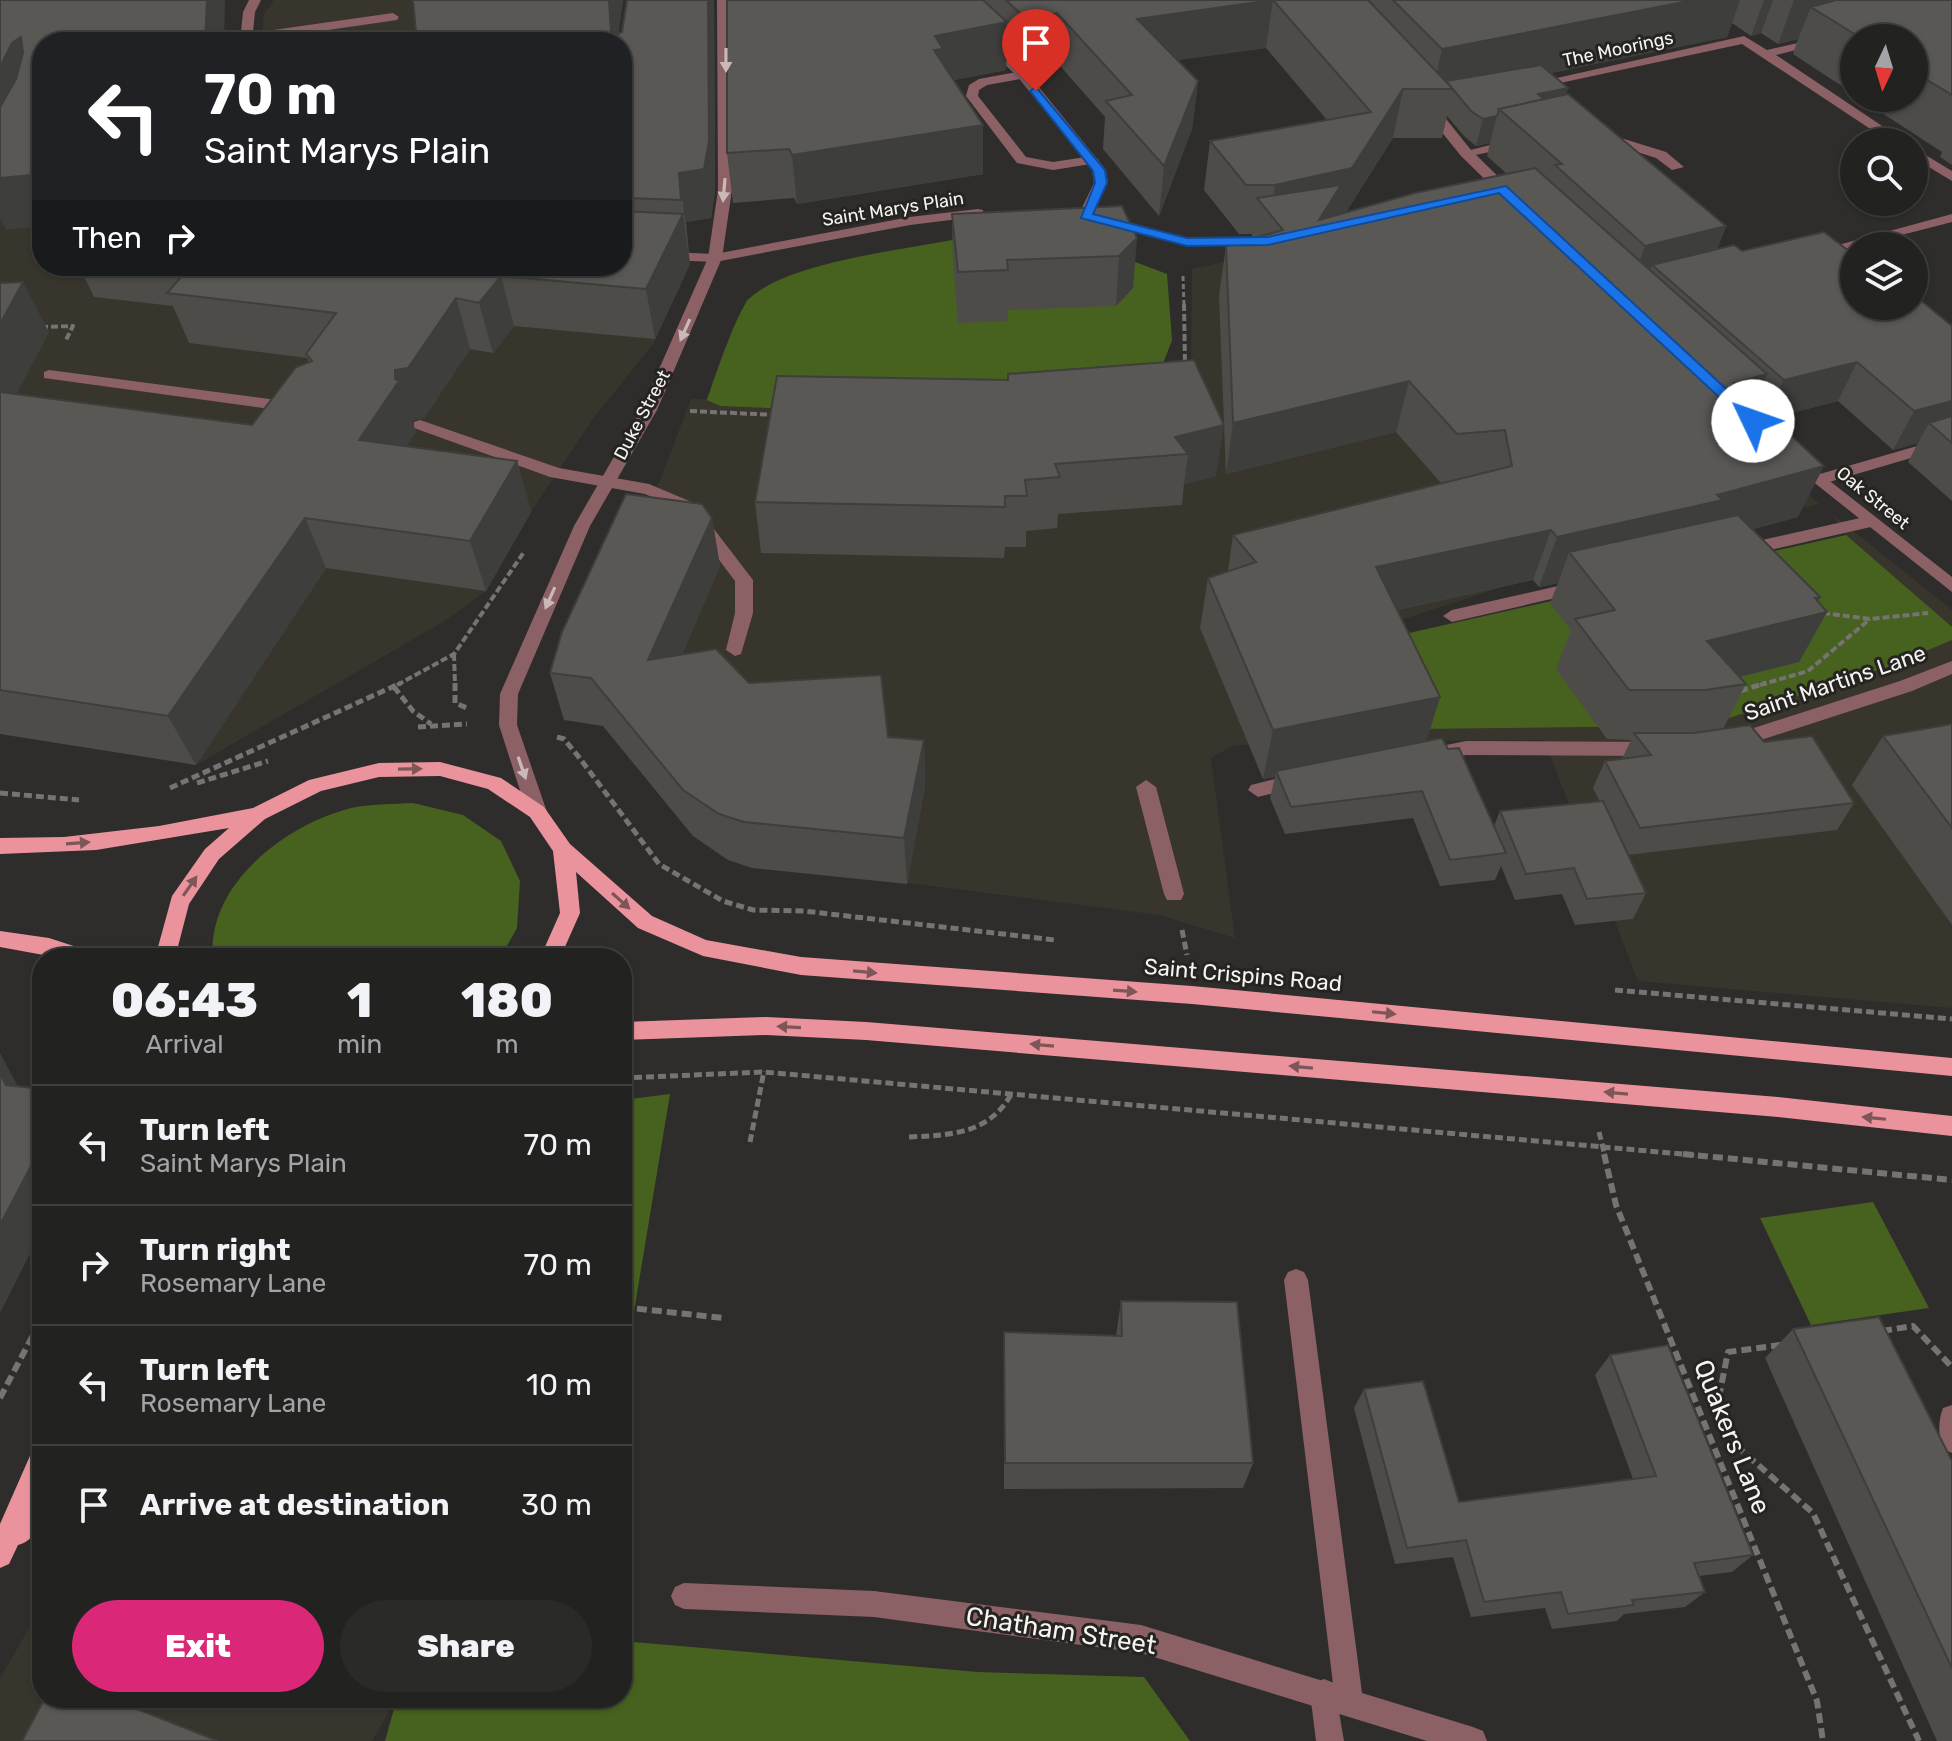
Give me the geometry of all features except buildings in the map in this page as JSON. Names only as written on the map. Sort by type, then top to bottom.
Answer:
[{"type":"main road","name":"Saint Crispins Road","points":[[0,846],[109,841],[184,831],[258,814],[316,785],[379,770],[440,769],[494,783],[537,812],[563,849],[645,922],[703,948],[801,966],[1192,995],[1952,1067]]},
{"type":"main road","name":"Saint Crispins Road","points":[[168,948],[179,902],[212,854],[258,814]]},
{"type":"main road","name":"Saint Crispins Road","points":[[554,948],[570,913],[563,849]]},
{"type":"main road","points":[[0,939],[55,948]]},
{"type":"main road","points":[[632,1031],[766,1026],[866,1031],[1778,1107],[1952,1126]]},
{"type":"main road","points":[[0,1558],[32,1482]]},
{"type":"main road","points":[[0,1558],[32,1513]]},
{"type":"street","points":[[247,32],[249,12],[255,0]]},
{"type":"street","name":"Duke Street","points":[[537,812],[508,725],[509,694],[582,526],[649,410],[715,258],[725,190],[726,29],[723,0]]},
{"type":"street","points":[[321,32],[393,17]]},
{"type":"street","points":[[1732,32],[1878,128]]},
{"type":"street","points":[[978,33],[1022,75],[1099,170],[1101,183],[1080,215],[1187,242],[1238,243],[1283,238]]},
{"type":"street","points":[[1766,54],[1836,37]]},
{"type":"street","name":"The Moorings","points":[[1517,87],[1744,40]]},
{"type":"street","points":[[1022,75],[983,82],[973,88],[972,96],[1022,160],[1053,166],[1092,160]]},
{"type":"street","points":[[1414,91],[1495,190],[1524,209]]},
{"type":"street","points":[[1425,103],[1440,100]]},
{"type":"street","points":[[1589,127],[1616,143],[1661,155],[1677,167]]},
{"type":"street","points":[[1466,153],[1528,140]]},
{"type":"street","points":[[1928,161],[1952,177]]},
{"type":"street","name":"Saint Marys Plain","points":[[632,254],[715,258],[910,221],[1001,212]]},
{"type":"street","points":[[1807,255],[1952,218]]},
{"type":"street","points":[[49,375],[305,408]]},
{"type":"street","points":[[420,425],[556,473],[607,479],[649,489],[688,507],[744,580],[744,613],[735,650]]},
{"type":"street","points":[[1819,480],[1952,441]]},
{"type":"street","name":"Oak Street","points":[[1785,449],[1869,522],[1952,586]]},
{"type":"street","points":[[1730,553],[1869,522]]},
{"type":"street","points":[[1452,616],[1591,585]]},
{"type":"street","name":"Saint Martins Lane","points":[[1709,746],[1737,742],[1952,667]]},
{"type":"street","points":[[1410,758],[1466,748],[1665,750]]},
{"type":"street","points":[[1258,790],[1312,778]]},
{"type":"street","points":[[1146,787],[1174,894]]},
{"type":"street","points":[[1296,1280],[1336,1696],[1326,1739]]},
{"type":"street","points":[[1952,1417],[1952,1440]]},
{"type":"street","name":"Chatham Street","points":[[684,1596],[874,1604],[1141,1639],[1336,1696],[1473,1741]]},
{"type":"path","points":[[1185,371],[1183,288],[1187,242]]},
{"type":"path","points":[[649,410],[784,415]]},
{"type":"path","points":[[169,789],[394,687],[454,654],[538,534],[582,526]]},
{"type":"path","points":[[1813,612],[1870,619],[1936,613]]},
{"type":"path","points":[[1733,693],[1808,671],[1870,619]]},
{"type":"path","points":[[394,687],[413,711],[432,724]]},
{"type":"path","points":[[508,725],[564,739],[633,825],[659,864],[723,901],[753,910],[804,911],[1064,941]]},
{"type":"path","points":[[0,793],[94,801]]},
{"type":"path","points":[[1174,894],[1187,953],[1192,995]]},
{"type":"path","points":[[1172,952],[1202,955]]},
{"type":"path","points":[[1600,989],[1952,1019]]},
{"type":"path","points":[[750,1142],[764,1072]]},
{"type":"path","points":[[632,1078],[764,1072],[1952,1180]]},
{"type":"path","points":[[909,1137],[957,1135],[986,1126],[1004,1110],[1012,1093]]},
{"type":"path","name":"Quakers Lane","points":[[1603,1147],[1616,1205],[1817,1701],[1823,1741]]},
{"type":"path","points":[[632,1308],[723,1318]]},
{"type":"path","points":[[1866,1333],[1913,1326],[1952,1367]]},
{"type":"path","points":[[0,1398],[32,1337]]},
{"type":"path","points":[[1790,1344],[1728,1352],[1719,1397],[1740,1449],[1813,1513],[1919,1741]]},
{"type":"shaded area","points":[[274,0],[577,0],[543,32],[262,32],[264,14]]},
{"type":"shaded area","points":[[32,151],[32,276],[632,276],[632,266],[687,271],[654,343],[592,420],[531,512],[486,591],[443,622],[196,765],[0,731],[0,194]]},
{"type":"shaded area","points":[[1496,201],[1819,504],[1611,551],[1371,630],[1375,640],[1846,535],[1832,514],[1952,610],[1952,1008],[1638,981],[1544,740],[1422,741],[1416,729],[1233,746],[1211,758],[1235,938],[1159,915],[728,860],[693,836],[617,743],[631,730],[577,722],[636,543],[691,399],[1006,401],[1191,365],[1192,269]]},
{"type":"shaded area","points":[[32,1623],[32,1708],[391,1708],[372,1741],[0,1741],[0,1678]]},
{"type":"green space","points":[[962,238],[1117,255],[1167,274],[1172,340],[1154,386],[721,406],[707,400],[739,316],[750,298],[768,285],[820,266]]},
{"type":"green space","points":[[824,266],[847,275],[851,290],[844,304],[773,344],[763,367],[779,381],[860,381],[900,374],[963,374],[1038,383],[1073,374],[1113,339],[1145,331],[1168,332],[1172,340],[1154,386],[872,412],[721,406],[707,400],[747,300],[791,275]]},
{"type":"green space","points":[[1846,535],[1952,627],[1952,640],[1888,667],[1726,719],[1667,726],[1417,729],[1374,641]]},
{"type":"green space","points":[[413,803],[463,815],[501,841],[520,881],[517,928],[506,948],[213,948],[214,931],[223,905],[238,881],[257,860],[280,841],[331,814],[377,805]]},
{"type":"green space","points":[[670,1094],[632,1324],[632,1099]]},
{"type":"green space","points":[[1873,1202],[1929,1308],[1811,1325],[1760,1218]]},
{"type":"green space","points":[[632,1642],[978,1672],[1144,1677],[1190,1741],[385,1741],[394,1708],[632,1708]]},
{"type":"route","points":[[1036,91],[1099,170],[1101,183],[1085,216],[1187,242],[1268,241],[1502,189],[1753,421]]}]
